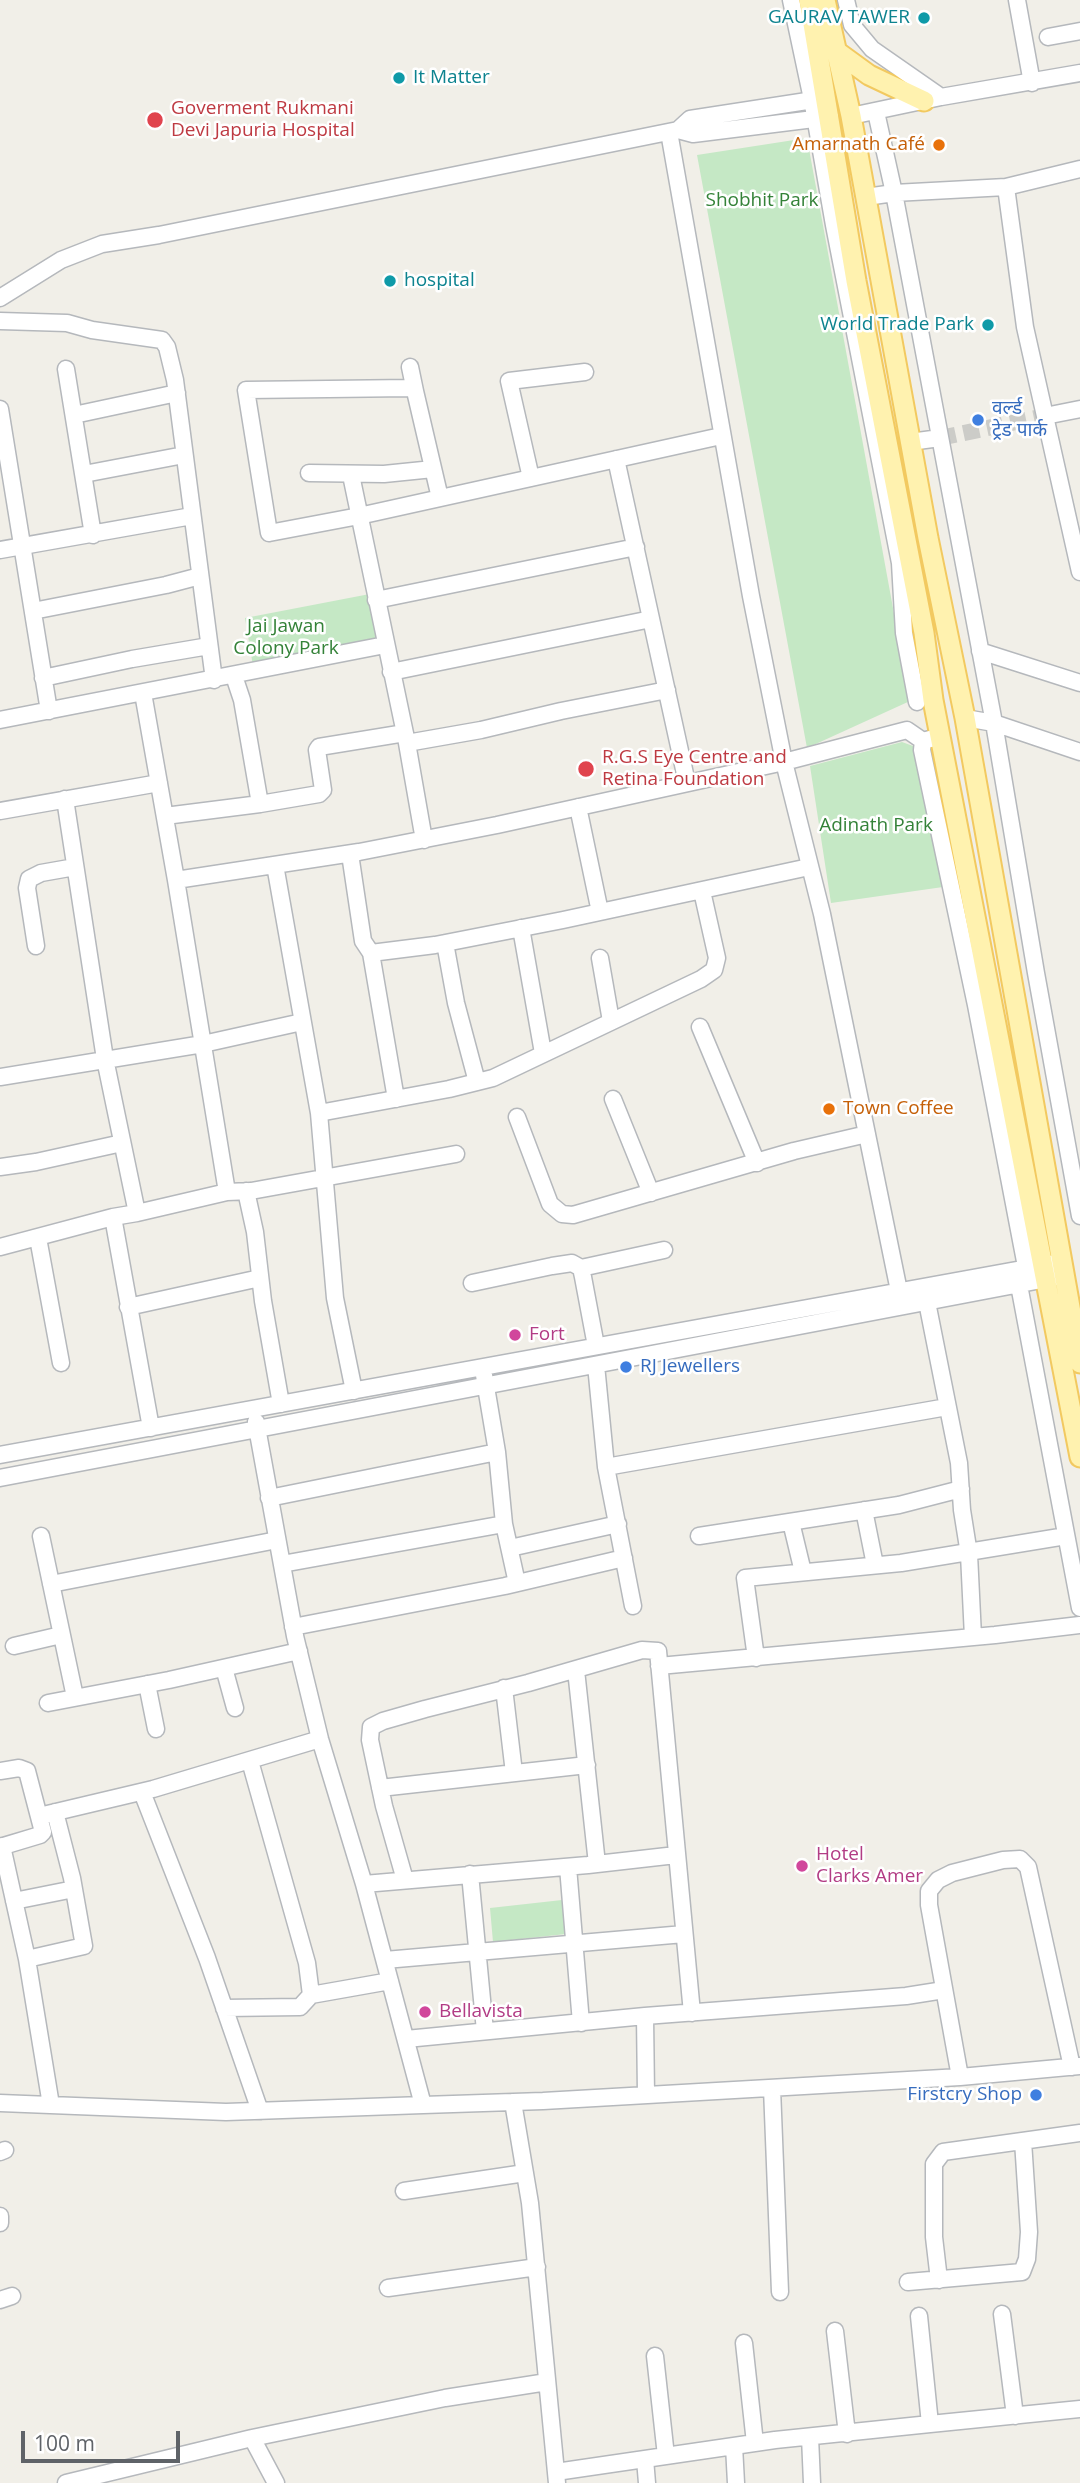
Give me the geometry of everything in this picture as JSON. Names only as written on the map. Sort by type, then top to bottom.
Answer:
[{"type":"main road","points":[[809,0],[823,77],[821,108],[859,294],[925,701],[1080,1457]]},
{"type":"main road","points":[[825,0],[866,197],[910,442],[965,718],[1041,1274],[1080,1363]]},
{"type":"main road","points":[[834,42],[869,75],[933,98]]},
{"type":"street","points":[[0,298],[61,260],[102,244],[159,235],[674,131],[690,119],[821,108],[791,0]]},
{"type":"street","points":[[846,0],[852,25],[872,49],[933,98]]},
{"type":"street","points":[[1017,0],[1032,83]]},
{"type":"street","points":[[1048,37],[1080,31]]},
{"type":"street","points":[[850,116],[933,98],[1080,74]]},
{"type":"street","points":[[876,112],[894,192],[994,723],[1080,1216]]},
{"type":"street","points":[[674,131],[721,436],[784,762],[822,914],[899,1291]]},
{"type":"street","points":[[866,197],[894,192],[1006,187],[1080,169]]},
{"type":"street","points":[[1006,187],[1025,327],[1080,572]]},
{"type":"street","points":[[0,321],[67,323],[92,330],[162,340],[167,347],[177,393],[214,680]]},
{"type":"street","points":[[410,367],[440,498]]},
{"type":"street","points":[[66,369],[93,535]]},
{"type":"street","points":[[531,478],[509,380],[584,372]]},
{"type":"street","points":[[415,391],[410,388],[246,390],[269,533],[359,516],[721,436]]},
{"type":"street","points":[[74,415],[177,393]]},
{"type":"street","points":[[0,409],[49,711]]},
{"type":"street","points":[[1045,416],[1080,409]]},
{"type":"street","points":[[910,442],[940,438]]},
{"type":"street","points":[[84,474],[184,455]]},
{"type":"street","points":[[617,459],[687,783]]},
{"type":"street","points":[[309,473],[384,474],[433,469]]},
{"type":"street","points":[[351,475],[406,738],[424,840]]},
{"type":"street","points":[[0,550],[192,516]]},
{"type":"street","points":[[376,600],[636,547]]},
{"type":"street","points":[[33,611],[200,576]]},
{"type":"street","points":[[907,730],[925,701],[914,683],[904,633],[911,607]]},
{"type":"street","points":[[391,672],[651,619]]},
{"type":"street","points":[[0,720],[385,645]]},
{"type":"street","points":[[43,678],[209,646]]},
{"type":"street","points":[[981,658],[1080,683]]},
{"type":"street","points":[[234,676],[242,700],[260,804]]},
{"type":"street","points":[[165,816],[319,794],[323,790],[317,750],[319,747],[481,730],[561,710],[667,690]]},
{"type":"street","points":[[143,693],[227,1192]]},
{"type":"street","points":[[965,718],[994,723],[1080,752]]},
{"type":"street","points":[[176,880],[424,840],[784,762],[907,730],[932,738]]},
{"type":"street","points":[[0,811],[159,783]]},
{"type":"street","points":[[65,799],[105,1059],[137,1213]]},
{"type":"street","points":[[578,807],[600,912]]},
{"type":"street","points":[[350,854],[363,941],[371,953],[396,1099]]},
{"type":"street","points":[[275,865],[320,1113],[335,1298],[354,1391]]},
{"type":"street","points":[[36,946],[27,888],[29,879],[41,873],[75,867]]},
{"type":"street","points":[[371,953],[445,943],[809,867]]},
{"type":"street","points":[[320,1113],[493,1078],[701,979],[714,970],[717,958],[702,891]]},
{"type":"street","points":[[521,928],[543,1054]]},
{"type":"street","points":[[445,943],[456,1003],[477,1082]]},
{"type":"street","points":[[600,958],[611,1021]]},
{"type":"street","points":[[0,1077],[203,1044],[302,1022]]},
{"type":"street","points":[[699,1027],[757,1163]]},
{"type":"street","points":[[612,1099],[652,1193]]},
{"type":"street","points":[[517,1117],[550,1204],[562,1214],[573,1215],[794,1151],[867,1134]]},
{"type":"street","points":[[0,1167],[122,1143]]},
{"type":"street","points":[[0,1247],[113,1217],[227,1192],[326,1178],[456,1154]]},
{"type":"street","points":[[246,1191],[255,1231],[281,1404]]},
{"type":"street","points":[[113,1217],[151,1428]]},
{"type":"street","points":[[38,1238],[61,1363]]},
{"type":"street","points":[[472,1283],[552,1265],[572,1263],[581,1268],[664,1250]]},
{"type":"street","points":[[581,1268],[596,1346]]},
{"type":"street","points":[[0,1455],[899,1291],[1041,1274]]},
{"type":"street","points":[[0,1478],[927,1302],[1041,1274]]},
{"type":"street","points":[[1041,1274],[1066,1536],[1080,1608]]},
{"type":"street","points":[[128,1307],[260,1278]]},
{"type":"street","points":[[927,1302],[959,1464],[969,1554],[972,1637]]},
{"type":"street","points":[[596,1365],[607,1467],[633,1606]]},
{"type":"street","points":[[482,1367],[497,1452],[504,1524],[517,1583]]},
{"type":"street","points":[[607,1467],[947,1407]]},
{"type":"street","points":[[254,1409],[293,1627],[320,1739],[364,1884],[423,2105]]},
{"type":"street","points":[[270,1498],[497,1452]]},
{"type":"street","points":[[699,1536],[899,1505],[961,1489]]},
{"type":"street","points":[[864,1510],[875,1566]]},
{"type":"street","points":[[791,1522],[803,1572]]},
{"type":"street","points":[[282,1564],[504,1524]]},
{"type":"street","points":[[510,1548],[618,1524]]},
{"type":"street","points":[[41,1536],[75,1697]]},
{"type":"street","points":[[757,1658],[745,1578],[969,1554],[1066,1536]]},
{"type":"street","points":[[51,1584],[277,1540]]},
{"type":"street","points":[[293,1627],[517,1583],[624,1558]]},
{"type":"street","points":[[659,1666],[1080,1625]]},
{"type":"street","points":[[14,1646],[61,1635]]},
{"type":"street","points":[[405,1880],[380,1788],[370,1740],[371,1727],[425,1709],[642,1650],[658,1651],[692,2012]]},
{"type":"street","points":[[48,1703],[299,1651]]},
{"type":"street","points":[[224,1668],[235,1708]]},
{"type":"street","points":[[576,1670],[597,1864]]},
{"type":"street","points":[[147,1684],[156,1729]]},
{"type":"street","points":[[504,1688],[514,1773]]},
{"type":"street","points":[[47,1814],[142,1792],[320,1739]]},
{"type":"street","points":[[250,1761],[307,1964],[311,1995]]},
{"type":"street","points":[[380,1788],[587,1765]]},
{"type":"street","points":[[0,1772],[19,1768],[27,1771],[47,1814],[74,1889],[85,1946],[27,1959]]},
{"type":"street","points":[[142,1792],[207,1958],[260,2110]]},
{"type":"street","points":[[47,1814],[40,1835],[1,1846],[27,1959],[51,2105]]},
{"type":"street","points":[[364,1884],[676,1855]]},
{"type":"street","points":[[0,2103],[226,2112],[513,2102],[772,2088],[960,2077],[1077,2070],[1028,1867],[1020,1859],[1003,1860],[952,1873],[938,1880],[929,1891],[929,1905],[960,2077]]},
{"type":"street","points":[[568,1867],[581,2023]]},
{"type":"street","points":[[470,1874],[485,2031]]},
{"type":"street","points":[[13,1901],[74,1889]]},
{"type":"street","points":[[385,1960],[684,1934]]},
{"type":"street","points":[[224,2008],[300,2007],[311,1995],[390,1981]]},
{"type":"street","points":[[406,2039],[944,1990]]},
{"type":"street","points":[[645,2016],[646,2095]]},
{"type":"street","points":[[772,2088],[780,2292]]},
{"type":"street","points":[[513,2102],[537,2267],[556,2477],[645,2459],[755,2443],[1080,2409]]},
{"type":"street","points":[[939,2280],[934,2237],[934,2164],[943,2152],[1080,2133]]},
{"type":"street","points":[[908,2282],[1022,2272],[1027,2259],[1029,2232],[1023,2141]]},
{"type":"street","points":[[404,2191],[525,2173]]},
{"type":"street","points":[[0,2216],[0,2223]]},
{"type":"street","points":[[388,2288],[537,2267]]},
{"type":"street","points":[[1002,2314],[1016,2416]]},
{"type":"street","points":[[919,2316],[930,2424]]},
{"type":"street","points":[[835,2331],[847,2434]]},
{"type":"street","points":[[744,2343],[755,2443]]},
{"type":"street","points":[[655,2356],[666,2456]]},
{"type":"street","points":[[66,2483],[252,2438],[445,2398],[547,2382]]},
{"type":"street","points":[[810,2437],[812,2483]]},
{"type":"street","points":[[252,2438],[275,2483]]},
{"type":"street","points":[[734,2446],[737,2483]]},
{"type":"street","points":[[645,2459],[647,2483]]},
{"type":"green space","name":"Shobhit Park","points":[[807,138],[910,701],[807,748],[697,155]]},
{"type":"green space","name":"Jai Jawan Colony Park","points":[[375,593],[385,645],[254,672],[245,618]]},
{"type":"green space","name":"Adinath Park","points":[[902,742],[913,746],[917,752],[943,887],[831,903],[810,766]]},
{"type":"green space","points":[[562,1900],[566,1934],[493,1942],[490,1908]]},
{"type":"tunnel","points":[[940,438],[1045,416]]},
{"type":"place","name":"GAURAV TAWER","points":[[924,18]]},
{"type":"place","name":"It Matter","points":[[399,78]]},
{"type":"place","name":"Goverment Rukmani Devi Japuria Hospital","points":[[155,120]]},
{"type":"place","name":"Amarnath Café","points":[[939,145]]},
{"type":"place","name":"hospital","points":[[390,281]]},
{"type":"place","name":"World Trade Park","points":[[988,325]]},
{"type":"place","name":"वर्ल्ड ट्रेड पार्क","points":[[978,420]]},
{"type":"place","name":"R.G.S Eye Centre and Retina Foundation","points":[[586,769]]},
{"type":"place","name":"Town Coffee","points":[[829,1109]]},
{"type":"place","name":"Fort","points":[[515,1335]]},
{"type":"place","name":"RJ Jewellers","points":[[626,1367]]},
{"type":"place","name":"Hotel Clarks Amer","points":[[802,1866]]},
{"type":"place","name":"Bellavista","points":[[425,2012]]},
{"type":"place","name":"Firstcry Shop","points":[[1036,2095]]}]
